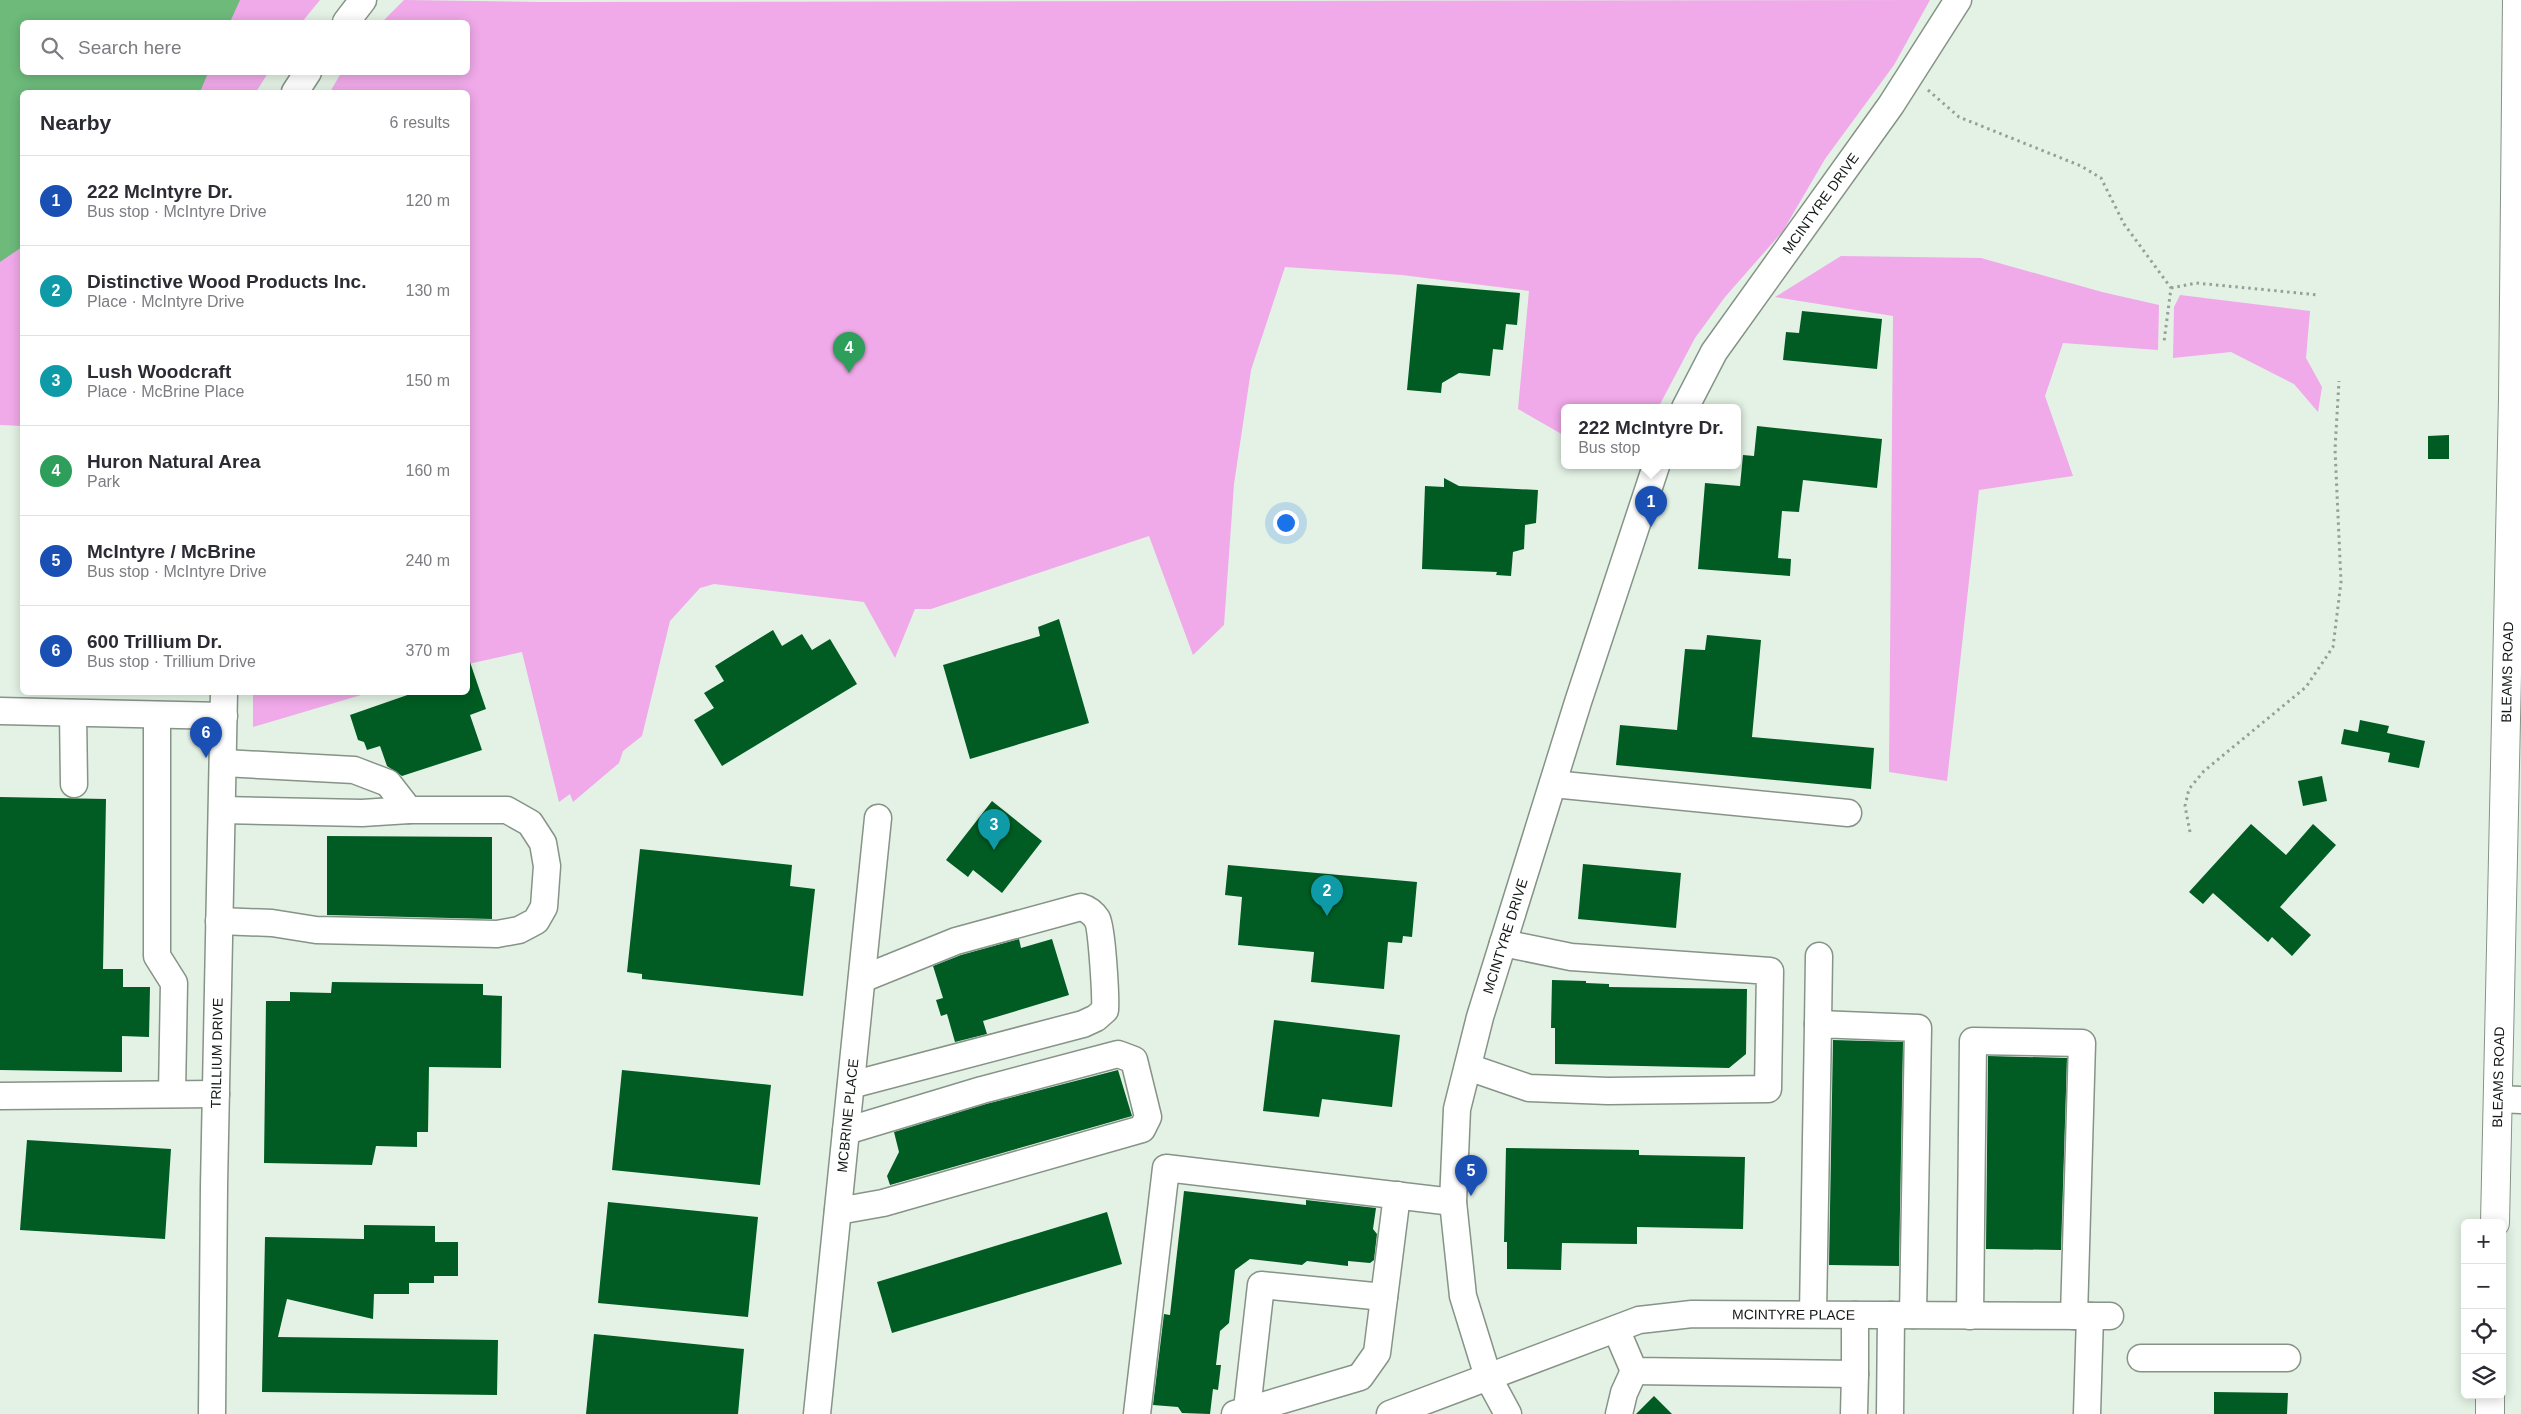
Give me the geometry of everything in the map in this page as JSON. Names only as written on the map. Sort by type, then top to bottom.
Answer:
[{"type":"main road","name":"BLEAMS ROAD","points":[[2495,1219],[2509,1100],[2517,0]]},
{"type":"main road","points":[[2490,1399],[2490,1414]]},
{"type":"street","points":[[348,20],[363,0]]},
{"type":"street","name":"MCINTYRE DRIVE","points":[[1687,404],[1714,352],[1891,105],[1958,0]]},
{"type":"street","points":[[296,90],[306,75]]},
{"type":"street","name":"MCINTYRE DRIVE","points":[[1508,1414],[1488,1377],[1463,1296],[1453,1202],[1457,1109],[1480,1017],[1655,469]]},
{"type":"street","points":[[0,711],[157,715],[224,704]]},
{"type":"street","name":"TRILLIUM DRIVE","points":[[212,1414],[224,704]]},
{"type":"street","points":[[74,713],[74,784]]},
{"type":"street","points":[[157,715],[157,956],[174,983],[172,1094]]},
{"type":"street","points":[[224,763],[354,770],[388,784],[409,810]]},
{"type":"street","points":[[1553,784],[1848,813]]},
{"type":"street","points":[[219,921],[272,923],[316,930],[497,934],[519,930],[536,921],[544,907],[547,866],[543,842],[530,823],[507,810],[409,810],[362,813],[222,810]]},
{"type":"street","name":"MCBRINE PLACE","points":[[818,1414],[878,818]]},
{"type":"street","points":[[851,1085],[1083,1024],[1096,1018],[1105,1010],[1106,995],[1097,920],[1089,910],[1081,907],[956,941],[862,979]]},
{"type":"street","points":[[1468,1067],[1529,1088],[1608,1091],[1768,1089],[1770,970],[1571,956],[1503,943]]},
{"type":"street","points":[[1813,1314],[1819,956]]},
{"type":"street","points":[[1818,1024],[1918,1028],[1902,1315],[1890,1414]]},
{"type":"street","points":[[1970,1316],[1973,1041],[2082,1043],[2091,1316],[2087,1414]]},
{"type":"street","points":[[838,1212],[883,1203],[1142,1129],[1148,1117],[1134,1060],[1118,1054],[982,1090],[846,1131]]},
{"type":"street","points":[[0,1096],[216,1094]]},
{"type":"street","points":[[1137,1414],[1166,1168],[1453,1202]]},
{"type":"street","points":[[1384,1297],[1261,1285],[1244,1412],[1360,1377],[1378,1353],[1397,1195]]},
{"type":"street","name":"MCINTYRE PLACE","points":[[1390,1414],[1639,1320],[1692,1314],[2091,1316]]},
{"type":"street","points":[[1854,1414],[1855,1315]]},
{"type":"street","points":[[1616,1329],[1634,1371],[1624,1393],[1619,1414]]},
{"type":"street","points":[[2140,1358],[2287,1358]]},
{"type":"street","points":[[1634,1371],[1855,1374]]},
{"type":"path","points":[[1910,74],[1959,117],[2081,166],[2101,178],[2124,224],[2171,288],[2164,342]]},
{"type":"path","points":[[2171,288],[2196,283],[2319,294]]},
{"type":"path","points":[[2190,832],[2185,806],[2189,789],[2204,771],[2306,687],[2333,647],[2341,582],[2335,449],[2339,381]]},
{"type":"shaded area","points":[[0,0],[320,0],[304,20],[20,20],[20,75],[267,75],[257,90],[20,90],[20,426],[0,425]]},
{"type":"shaded area","points":[[0,0],[240,0],[231,20],[20,20],[20,75],[207,75],[201,90],[20,90],[20,248],[0,262]]},
{"type":"shaded area","points":[[404,0],[540,2],[1930,0],[1894,65],[1825,159],[1783,231],[1725,297],[1695,338],[1660,404],[1561,404],[1561,434],[1518,409],[1529,291],[1402,275],[1285,267],[1251,370],[1234,484],[1224,625],[1193,655],[1149,536],[931,609],[915,609],[895,658],[864,602],[714,584],[700,588],[670,621],[642,736],[623,751],[619,763],[573,802],[570,794],[559,802],[522,652],[470,664],[470,90],[331,90],[340,75],[470,75],[470,20],[384,20]]},
{"type":"shaded area","points":[[1841,256],[1981,258],[2102,292],[2159,305],[2158,350],[2063,343],[2045,396],[2073,476],[1979,490],[1947,781],[1889,772],[1893,316],[1775,297]]},
{"type":"shaded area","points":[[2180,295],[2310,311],[2306,358],[2322,387],[2318,412],[2294,384],[2231,352],[2173,358],[2174,307]]},
{"type":"shaded area","points":[[253,695],[361,695],[253,727]]},
{"type":"building","points":[[1417,284],[1520,293],[1517,325],[1506,324],[1503,350],[1493,349],[1490,376],[1459,373],[1442,383],[1441,393],[1407,390]]},
{"type":"building","points":[[1802,311],[1882,319],[1877,369],[1783,360],[1786,332],[1799,333]]},
{"type":"building","points":[[1757,426],[1882,439],[1877,488],[1803,480],[1799,512],[1782,511],[1778,558],[1791,559],[1790,576],[1698,569],[1705,483],[1740,486],[1743,455],[1754,456]]},
{"type":"building","points":[[2449,435],[2449,459],[2428,459],[2428,436]]},
{"type":"building","points":[[1444,478],[1459,486],[1538,490],[1536,523],[1525,525],[1524,549],[1513,552],[1511,576],[1496,575],[1497,572],[1422,569],[1425,486],[1444,487]]},
{"type":"building","points":[[1059,619],[1089,723],[970,759],[943,665],[1040,636],[1038,627]]},
{"type":"building","points":[[773,630],[782,646],[802,634],[812,650],[830,639],[857,684],[722,766],[694,720],[714,708],[704,693],[724,681],[715,666]]},
{"type":"building","points":[[1707,635],[1761,640],[1752,737],[1874,748],[1871,789],[1616,765],[1620,725],[1677,730],[1685,649],[1705,650]]},
{"type":"building","points":[[470,662],[486,709],[470,715],[482,750],[402,776],[387,766],[380,746],[367,750],[364,742],[358,740],[350,715],[407,695],[470,695]]},
{"type":"building","points":[[2360,720],[2389,726],[2387,733],[2425,741],[2419,768],[2388,762],[2390,753],[2341,744],[2344,729],[2358,732]]},
{"type":"building","points":[[2322,776],[2327,801],[2303,806],[2298,781]]},
{"type":"building","points":[[0,797],[106,799],[103,969],[123,969],[123,987],[150,987],[149,1037],[122,1036],[122,1072],[0,1070]]},
{"type":"building","points":[[992,801],[1042,841],[1002,893],[973,870],[968,877],[946,860]]},
{"type":"building","points":[[2251,824],[2286,855],[2313,824],[2336,845],[2280,907],[2311,935],[2292,956],[2272,937],[2268,942],[2213,893],[2203,904],[2189,892]]},
{"type":"building","points":[[327,836],[492,837],[492,919],[327,915]]},
{"type":"building","points":[[640,849],[792,865],[790,886],[815,889],[803,996],[642,979],[642,974],[627,972]]},
{"type":"building","points":[[1583,864],[1681,873],[1676,928],[1578,919]]},
{"type":"building","points":[[1228,865],[1417,882],[1412,937],[1403,936],[1402,943],[1388,942],[1384,989],[1311,982],[1314,952],[1238,945],[1242,897],[1225,895]]},
{"type":"building","points":[[1019,939],[1021,948],[1052,939],[1069,995],[983,1021],[987,1034],[955,1042],[947,1014],[941,1016],[936,1000],[943,998],[933,966],[961,955]]},
{"type":"building","points":[[1552,980],[1586,981],[1586,983],[1609,984],[1609,987],[1747,989],[1746,1054],[1729,1068],[1555,1064],[1555,1028],[1551,1028]]},
{"type":"building","points":[[332,982],[483,984],[483,995],[502,996],[501,1068],[429,1067],[428,1132],[417,1132],[417,1147],[376,1146],[372,1165],[264,1163],[266,1001],[290,1001],[290,992],[331,993]]},
{"type":"building","points":[[1274,1020],[1400,1035],[1392,1107],[1322,1099],[1319,1117],[1263,1111]]},
{"type":"building","points":[[1833,1040],[1903,1042],[1899,1266],[1829,1265]]},
{"type":"building","points":[[1988,1056],[2067,1058],[2061,1250],[1986,1249]]},
{"type":"building","points":[[622,1070],[771,1085],[760,1185],[612,1170]]},
{"type":"building","points":[[1118,1070],[1132,1116],[890,1185],[887,1176],[899,1152],[894,1132],[986,1104]]},
{"type":"building","points":[[27,1140],[171,1149],[165,1239],[20,1230]]},
{"type":"building","points":[[1506,1148],[1639,1150],[1639,1155],[1745,1157],[1743,1229],[1637,1227],[1637,1244],[1562,1243],[1561,1270],[1507,1269],[1507,1242],[1504,1242]]},
{"type":"building","points":[[1184,1191],[1306,1205],[1306,1200],[1376,1208],[1373,1229],[1377,1234],[1374,1260],[1370,1263],[1348,1261],[1348,1266],[1307,1261],[1302,1265],[1250,1259],[1235,1270],[1229,1323],[1220,1331],[1216,1365],[1221,1365],[1218,1390],[1213,1389],[1210,1414],[1182,1413],[1178,1407],[1153,1405],[1164,1314],[1170,1315]]},
{"type":"building","points":[[608,1202],[758,1217],[748,1317],[598,1303]]},
{"type":"building","points":[[1107,1212],[1122,1264],[892,1333],[877,1282]]},
{"type":"building","points":[[364,1225],[435,1226],[435,1242],[458,1242],[458,1276],[434,1276],[434,1283],[409,1283],[409,1294],[374,1294],[373,1319],[287,1299],[278,1337],[498,1340],[497,1395],[262,1392],[265,1237],[364,1239]]},
{"type":"building","points":[[594,1334],[744,1349],[738,1414],[586,1414]]},
{"type":"building","points":[[2214,1392],[2288,1393],[2287,1414],[2214,1414]]},
{"type":"building","points":[[1654,1396],[1672,1414],[1636,1414]]},
{"type":"place","name":"Huron Natural Area","points":[[849,373]]},
{"type":"place","name":"222 McIntyre Dr.","points":[[1651,527]]},
{"type":"place","name":"600 Trillium Dr.","points":[[206,758]]},
{"type":"place","name":"Lush Woodcraft","points":[[994,850]]},
{"type":"place","name":"Distinctive Wood Products Inc.","points":[[1327,916]]},
{"type":"place","name":"McIntyre / McBrine","points":[[1471,1196]]}]
